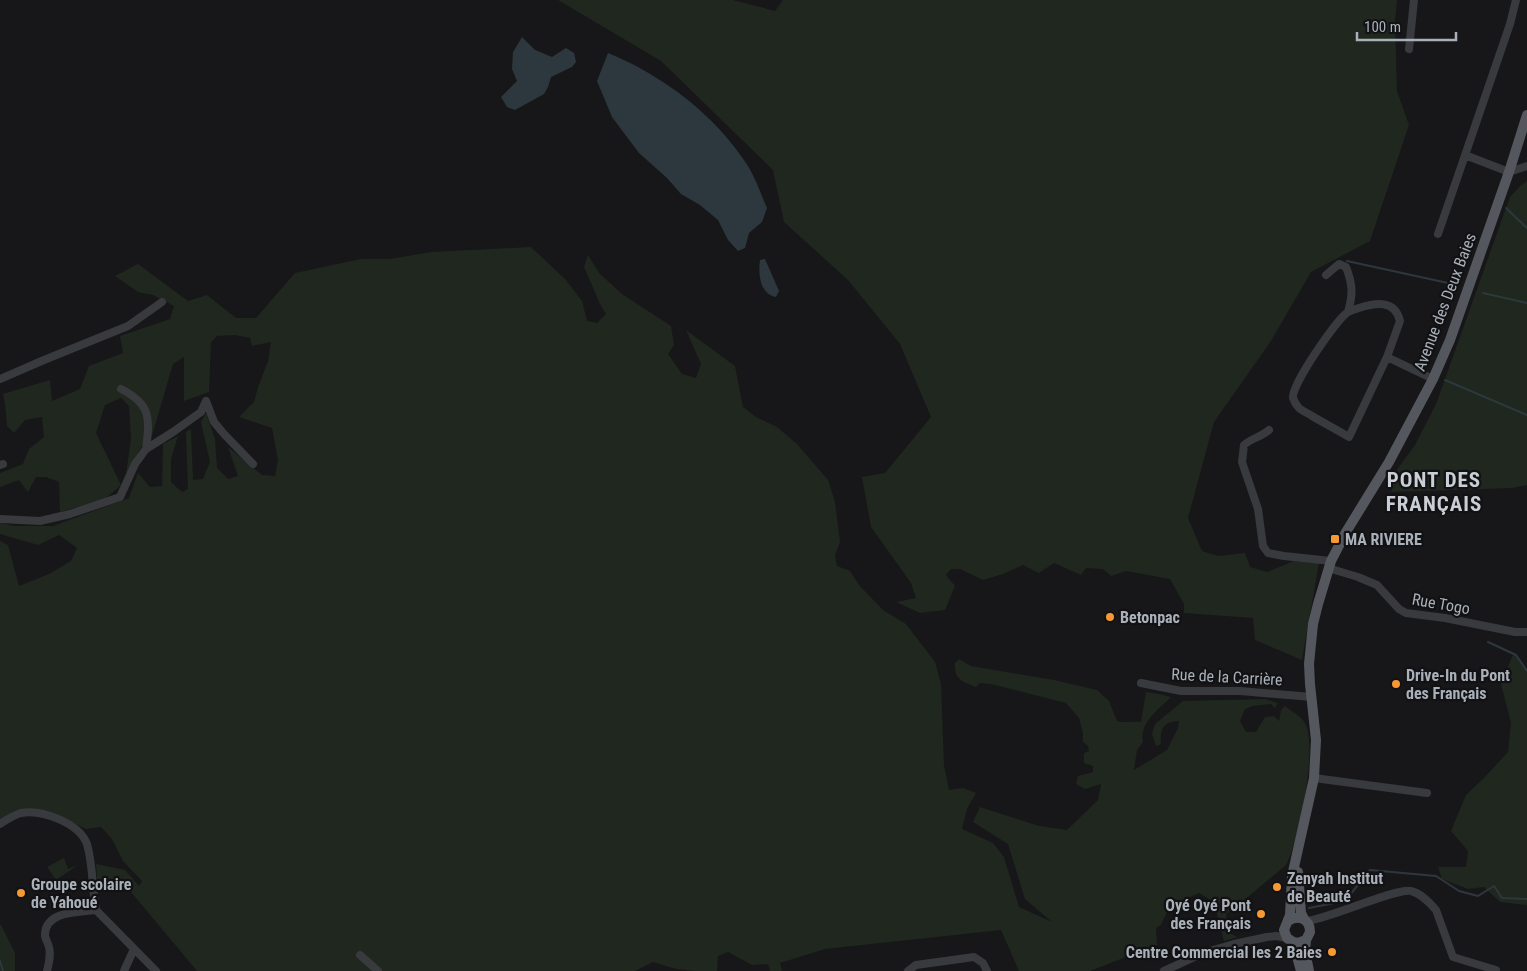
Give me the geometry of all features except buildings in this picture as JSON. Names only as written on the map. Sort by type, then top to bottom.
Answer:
[{"type":"main road","name":"Avenue des Deux Baies","points":[[1287,923],[1290,915],[1292,876],[1314,778],[1316,740],[1310,684],[1311,645],[1318,604],[1331,566],[1371,490],[1389,462],[1450,340],[1527,115]]},
{"type":"main road","name":"Avenue des Deux Baies","points":[[1298,849],[1299,897],[1301,913],[1305,920]]},
{"type":"main road","points":[[1301,971],[1290,940],[1285,935],[1287,923],[1294,917],[1305,920],[1309,925],[1305,951],[1309,971]]},
{"type":"main road","points":[[1290,940],[1302,942],[1308,936]]},
{"type":"street","points":[[1409,49],[1414,0]]},
{"type":"street","points":[[1438,234],[1510,24],[1516,0]]},
{"type":"street","points":[[1465,155],[1509,172],[1527,166]]},
{"type":"street","points":[[1326,275],[1336,265],[1339,264],[1346,267],[1351,282],[1352,300],[1348,312],[1330,333],[1305,369],[1295,387],[1293,398],[1298,408],[1349,437],[1387,357],[1400,321],[1394,310],[1379,303],[1348,312]]},
{"type":"street","points":[[0,379],[128,326],[162,302]]},
{"type":"street","points":[[1387,357],[1432,379]]},
{"type":"street","points":[[121,389],[141,401],[147,415],[146,449]]},
{"type":"street","points":[[0,519],[40,521],[70,514],[120,497],[135,464],[146,449],[174,432],[201,412],[206,401],[214,422],[253,464]]},
{"type":"street","name":"Rue Togo","points":[[1269,430],[1261,436],[1250,439],[1244,445],[1242,462],[1258,509],[1263,546],[1268,553],[1331,566],[1377,585],[1399,609],[1406,613],[1445,618],[1515,632],[1527,632]]},
{"type":"street","name":"Rue de la Carrière","points":[[1141,683],[1181,691],[1312,696]]},
{"type":"street","points":[[1314,778],[1427,794]]},
{"type":"street","points":[[0,824],[19,814],[41,814],[57,818],[80,831],[90,856],[96,910],[156,971]]},
{"type":"street","points":[[1305,920],[1346,910],[1390,894],[1409,890],[1417,893],[1436,910],[1452,957],[1496,970]]},
{"type":"street","points":[[47,971],[50,960],[45,931],[49,922],[62,913],[96,910]]},
{"type":"street","points":[[1308,936],[1314,925],[1324,916]]},
{"type":"street","points":[[1267,937],[1280,931],[1287,923]]},
{"type":"street","points":[[1164,971],[1203,953],[1267,937],[1276,936],[1290,940]]},
{"type":"street","points":[[124,971],[134,949]]},
{"type":"street","points":[[360,955],[378,971]]},
{"type":"street","points":[[908,971],[916,965],[974,958],[983,962],[987,971]]},
{"type":"shaded area","points":[[558,0],[733,0],[775,11],[783,0],[1397,0],[1395,21],[1397,91],[1409,125],[1370,241],[1311,272],[1271,341],[1214,422],[1188,518],[1202,551],[1218,556],[1245,553],[1250,567],[1267,572],[1294,561],[1319,563],[1302,660],[1255,640],[1253,618],[1184,613],[1184,604],[1170,579],[1126,571],[1111,576],[1103,569],[1086,568],[1081,575],[1054,563],[1039,573],[1023,565],[983,580],[960,569],[951,569],[946,575],[955,586],[945,610],[920,613],[896,602],[916,598],[911,583],[871,527],[862,477],[885,473],[931,417],[900,344],[848,280],[784,222],[773,170],[661,61]]},
{"type":"shaded area","points":[[522,37],[535,50],[552,57],[566,48],[574,53],[576,62],[572,67],[551,77],[544,94],[515,110],[507,107],[501,97],[517,81],[512,69],[513,52]]},
{"type":"shaded area","points":[[608,53],[649,73],[687,99],[735,147],[748,166],[767,208],[762,222],[749,233],[745,248],[738,251],[728,240],[718,220],[700,205],[681,194],[667,178],[639,153],[612,117],[597,81]]},
{"type":"shaded area","points":[[1527,181],[1527,485],[1512,488],[1391,492],[1396,471],[1415,445],[1436,404],[1510,197]]},
{"type":"shaded area","points":[[531,247],[566,280],[582,301],[587,321],[597,323],[606,314],[584,267],[588,255],[599,273],[622,294],[671,326],[674,345],[668,354],[682,374],[696,378],[701,364],[686,330],[735,366],[743,407],[756,417],[777,427],[797,444],[828,480],[835,502],[840,542],[835,555],[837,566],[850,571],[859,585],[883,610],[906,624],[935,662],[941,684],[944,765],[949,790],[963,788],[976,793],[967,809],[962,829],[993,843],[1004,857],[1019,907],[1052,922],[1025,899],[1008,844],[973,822],[980,807],[1039,826],[1067,830],[1098,800],[1101,784],[1085,789],[1076,784],[1078,776],[1093,772],[1093,766],[1084,763],[1084,753],[1089,751],[1088,746],[1083,742],[1079,718],[1066,703],[991,684],[980,683],[976,687],[960,679],[956,673],[955,663],[959,659],[971,666],[1054,680],[1097,690],[1109,701],[1117,721],[1120,722],[1141,722],[1146,692],[1171,697],[1147,723],[1144,729],[1143,742],[1137,750],[1134,770],[1167,750],[1178,728],[1179,721],[1169,723],[1164,727],[1161,734],[1161,744],[1156,746],[1152,734],[1155,724],[1183,701],[1265,699],[1278,703],[1275,708],[1271,704],[1245,709],[1240,721],[1246,732],[1256,732],[1265,717],[1274,716],[1279,721],[1281,710],[1285,706],[1301,718],[1305,723],[1308,735],[1309,752],[1305,794],[1296,836],[1286,865],[1226,914],[1228,932],[1237,937],[1224,941],[1214,902],[1199,893],[1169,907],[1161,925],[1156,928],[1157,945],[1090,971],[1019,971],[1001,930],[825,949],[780,963],[782,971],[770,971],[768,964],[752,965],[728,952],[718,956],[717,971],[676,969],[653,962],[635,971],[197,971],[121,880],[97,879],[96,864],[125,870],[139,886],[142,881],[123,861],[112,839],[101,827],[86,829],[45,810],[22,809],[0,821],[0,541],[8,545],[19,586],[49,574],[71,561],[77,548],[59,535],[38,545],[0,534],[0,523],[14,526],[53,526],[129,498],[138,473],[150,487],[162,486],[163,444],[178,436],[171,459],[171,482],[182,492],[188,489],[186,432],[191,429],[193,480],[203,479],[210,462],[201,422],[206,413],[215,439],[217,468],[228,479],[238,476],[228,447],[262,475],[275,476],[278,460],[272,428],[239,417],[254,402],[268,361],[271,342],[252,346],[250,338],[235,335],[217,336],[211,342],[209,392],[184,401],[184,357],[173,364],[151,439],[142,446],[126,474],[131,439],[129,406],[121,398],[105,405],[96,433],[121,485],[105,499],[60,512],[59,482],[46,477],[36,477],[28,492],[19,480],[0,487],[0,473],[23,464],[29,449],[44,437],[42,417],[25,420],[14,433],[7,426],[3,394],[50,380],[52,401],[80,389],[89,366],[123,353],[120,336],[170,319],[174,306],[153,295],[138,292],[115,276],[138,264],[188,301],[207,295],[236,318],[256,318],[295,273],[361,259],[390,259],[431,252]]},
{"type":"shaded area","points":[[765,259],[779,291],[776,297],[766,292],[761,283],[760,260]]},
{"type":"shaded area","points":[[1514,652],[1527,672],[1527,905],[1500,902],[1484,887],[1468,889],[1442,879],[1438,867],[1466,867],[1468,851],[1451,831],[1466,795],[1508,752],[1511,723],[1501,684]]},
{"type":"shaded area","points":[[64,858],[68,869],[78,865],[56,880],[47,867]]},
{"type":"shaded area","points":[[0,925],[15,953],[15,971],[0,971]]},
{"type":"waterway","points":[[1506,208],[1527,228]]},
{"type":"waterway","points":[[1347,261],[1457,285]]},
{"type":"waterway","points":[[1483,293],[1527,303]]},
{"type":"waterway","points":[[1445,380],[1527,415]]},
{"type":"waterway","points":[[1488,642],[1516,655],[1527,671]]},
{"type":"waterway","points":[[1309,908],[1345,901],[1370,870],[1436,876],[1459,891],[1478,896],[1494,886],[1502,898],[1527,899]]},
{"type":"waterway","points":[[0,961],[3,971]]},
{"type":"place","name":"MA RIVIERE","points":[[1335,539]]},
{"type":"place","name":"Betonpac","points":[[1110,617]]},
{"type":"place","name":"Drive-In du Pont des Français","points":[[1396,684]]},
{"type":"place","name":"Zenyah Institut de Beauté","points":[[1277,887]]},
{"type":"place","name":"Groupe scolaire de Yahoué","points":[[21,893]]},
{"type":"place","name":"Oyé Oyé Pont des Français","points":[[1261,914]]},
{"type":"place","name":"Centre Commercial les 2 Baies","points":[[1332,952]]},
{"type":"district","name":"PONT DES FRANÇAIS","points":[[1434,492]]}]
